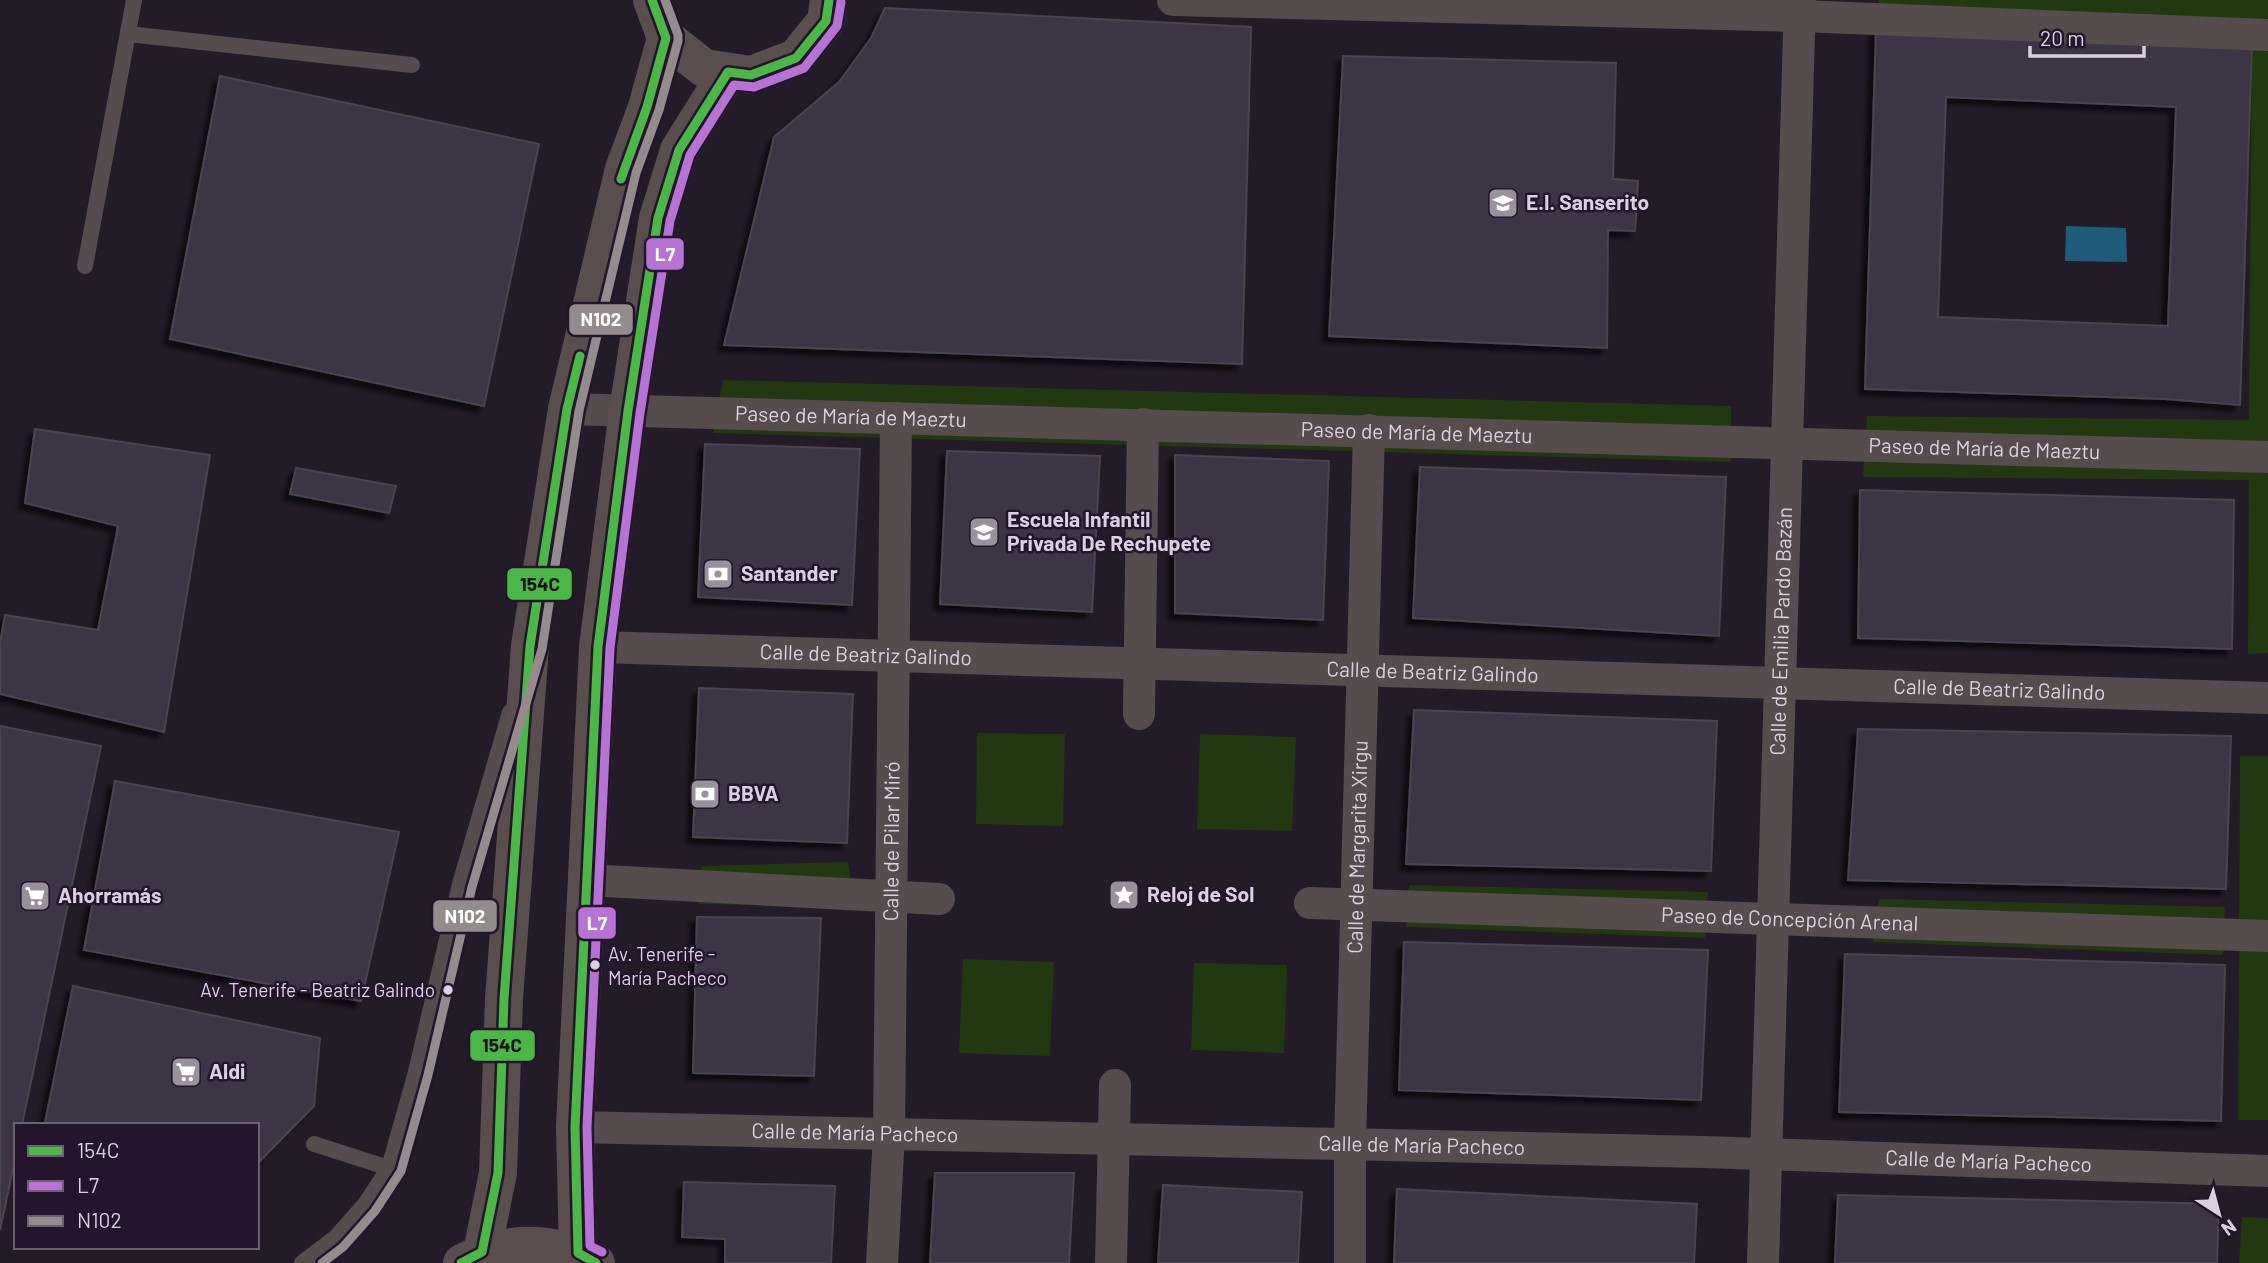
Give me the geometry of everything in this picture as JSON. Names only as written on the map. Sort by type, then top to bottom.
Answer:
[{"type":"main road","points":[[652,0],[666,38],[704,68],[751,75],[796,58],[826,21],[829,0]]},
{"type":"main road","points":[[666,38],[647,107],[624,169],[567,409],[530,646],[504,999],[498,1173],[472,1257],[530,1244],[587,1258],[575,1127],[598,647],[628,411],[658,218],[680,150],[728,72]]},
{"type":"street","points":[[1173,0],[1800,8],[2268,35]]},
{"type":"street","name":"Calle de Emilia Pardo Bazán","points":[[1763,1263],[1800,8]]},
{"type":"street","name":"Paseo de María de Maeztu","points":[[567,409],[2268,457]]},
{"type":"street","name":"Calle de Pilar Miró","points":[[882,1263],[889,1135],[896,418]]},
{"type":"street","points":[[1139,714],[1143,424]]},
{"type":"street","name":"Calle de Margarita Xirgu","points":[[1350,1263],[1350,1144],[1369,430]]},
{"type":"street","name":"Calle de Beatriz Galindo","points":[[598,647],[2268,698]]},
{"type":"street","points":[[587,880],[939,899]]},
{"type":"street","name":"Paseo de Concepción Arenal","points":[[1310,903],[2268,936]]},
{"type":"street","points":[[1111,1263],[1115,1085]]},
{"type":"street","name":"Calle de María Pacheco","points":[[575,1127],[1765,1154],[2268,1171]]},
{"type":"lane","points":[[85,266],[134,0]]},
{"type":"lane","points":[[128,34],[412,65]]},
{"type":"lane","points":[[302,1263],[335,1238],[366,1203],[389,1168],[416,1072],[460,884],[530,646]]},
{"type":"lane","points":[[314,1144],[389,1168]]},
{"type":"green space","points":[[1879,0],[2268,0],[2268,653],[2248,654],[2249,480],[1863,477],[1867,416],[2249,420],[2252,35],[1878,19]]},
{"type":"green space","points":[[723,380],[1731,406],[1731,462],[713,433]]},
{"type":"green space","points":[[977,733],[1065,734],[1063,826],[976,824]]},
{"type":"green space","points":[[1200,734],[1296,737],[1292,831],[1197,829]]},
{"type":"green space","points":[[2240,756],[2268,756],[2268,1120],[2238,1120]]},
{"type":"green space","points":[[848,862],[854,907],[699,904],[701,866]]},
{"type":"green space","points":[[1409,885],[1708,892],[1705,938],[1406,927]]},
{"type":"green space","points":[[1879,899],[2225,907],[2223,955],[1873,942]]},
{"type":"green space","points":[[963,959],[1054,962],[1050,1056],[959,1053]]},
{"type":"green space","points":[[1194,963],[1287,965],[1284,1053],[1191,1050]]},
{"type":"green space","points":[[2242,1217],[2268,1218],[2268,1263],[2239,1263]]},
{"type":"water","points":[[2066,226],[2126,228],[2127,262],[2065,261]]},
{"type":"building","points":[[885,8],[1251,27],[1242,364],[724,345],[774,137],[839,82],[871,38]]},
{"type":"building","points":[[1876,29],[2252,42],[2240,405],[2165,399],[1865,389]],"holes":[[[1946,97],[2176,107],[2168,326],[1938,317]]]},
{"type":"building","points":[[1343,56],[1616,63],[1613,179],[1638,181],[1635,231],[1608,230],[1607,348],[1329,336]]},
{"type":"building","points":[[220,76],[539,144],[484,406],[170,339]]},
{"type":"building","points":[[35,429],[210,455],[164,732],[0,694],[0,643],[5,615],[98,630],[118,526],[25,503]]},
{"type":"building","points":[[705,444],[860,449],[852,605],[698,597]]},
{"type":"building","points":[[947,451],[1100,456],[1092,612],[940,604]]},
{"type":"building","points":[[1175,455],[1329,461],[1323,620],[1175,613]]},
{"type":"building","points":[[1420,467],[1726,477],[1719,636],[1413,618]]},
{"type":"building","points":[[296,468],[396,486],[389,513],[290,494]]},
{"type":"building","points":[[1860,490],[2234,500],[2232,649],[1858,638]]},
{"type":"building","points":[[699,688],[853,694],[847,843],[693,837]]},
{"type":"building","points":[[1414,710],[1717,721],[1711,871],[1406,864]]},
{"type":"building","name":"Ahorramás","points":[[0,726],[101,746],[22,1123],[14,1123],[14,1164],[0,1230]]},
{"type":"building","points":[[1858,729],[2231,736],[2226,889],[1848,880]]},
{"type":"building","points":[[115,781],[399,832],[361,1001],[84,950]]},
{"type":"building","points":[[697,917],[821,918],[814,1076],[693,1073]]},
{"type":"building","points":[[1404,942],[1708,950],[1701,1100],[1399,1090]]},
{"type":"building","points":[[1845,954],[2225,965],[2221,1121],[1839,1112]]},
{"type":"building","name":"Aldi","points":[[73,986],[320,1038],[314,1106],[259,1162],[259,1123],[45,1122]]},
{"type":"building","points":[[935,1173],[1074,1173],[1069,1263],[930,1263]]},
{"type":"building","points":[[684,1182],[835,1186],[831,1263],[725,1263],[725,1239],[682,1237]]},
{"type":"building","points":[[1163,1185],[1302,1192],[1298,1263],[1158,1263]]},
{"type":"building","points":[[1397,1189],[1697,1204],[1694,1263],[1394,1263]]},
{"type":"building","points":[[1838,1195],[2219,1204],[2217,1263],[1835,1263]]},
{"type":"transit line","name":"154C","points":[[621,179],[647,107],[666,38],[652,0]]},
{"type":"transit line","name":"N102","points":[[322,1263],[343,1247],[375,1211],[401,1171],[428,1075],[472,887],[542,649],[579,411],[636,173],[659,110],[678,41],[665,0]]},
{"type":"transit line","name":"154C","points":[[596,1263],[578,1253],[575,1127],[598,647],[628,411],[658,218],[679,150],[728,72],[751,75],[796,58],[826,21],[829,0]]},
{"type":"transit line","name":"L7","points":[[602,1252],[590,1246],[587,1127],[610,648],[640,413],[670,221],[690,155],[734,85],[754,87],[804,68],[837,26],[841,2]]},
{"type":"transit line","name":"154C","points":[[461,1263],[482,1252],[498,1173],[504,999],[530,646],[567,409],[580,356]]},
{"type":"place","name":"E.I. Sanserito","points":[[1503,203]]},
{"type":"place","name":"Escuela Infantil Privada De Rechupete","points":[[984,532]]},
{"type":"place","name":"Santander","points":[[718,574]]},
{"type":"place","name":"BBVA","points":[[705,794]]},
{"type":"place","name":"Reloj de Sol","points":[[1124,895]]},
{"type":"place","name":"Ahorramás","points":[[35,896]]},
{"type":"place","name":"Av. Tenerife - María Pacheco","points":[[595,965]]},
{"type":"place","name":"Av. Tenerife - Beatriz Galindo","points":[[448,990]]},
{"type":"place","name":"Aldi","points":[[186,1072]]}]
